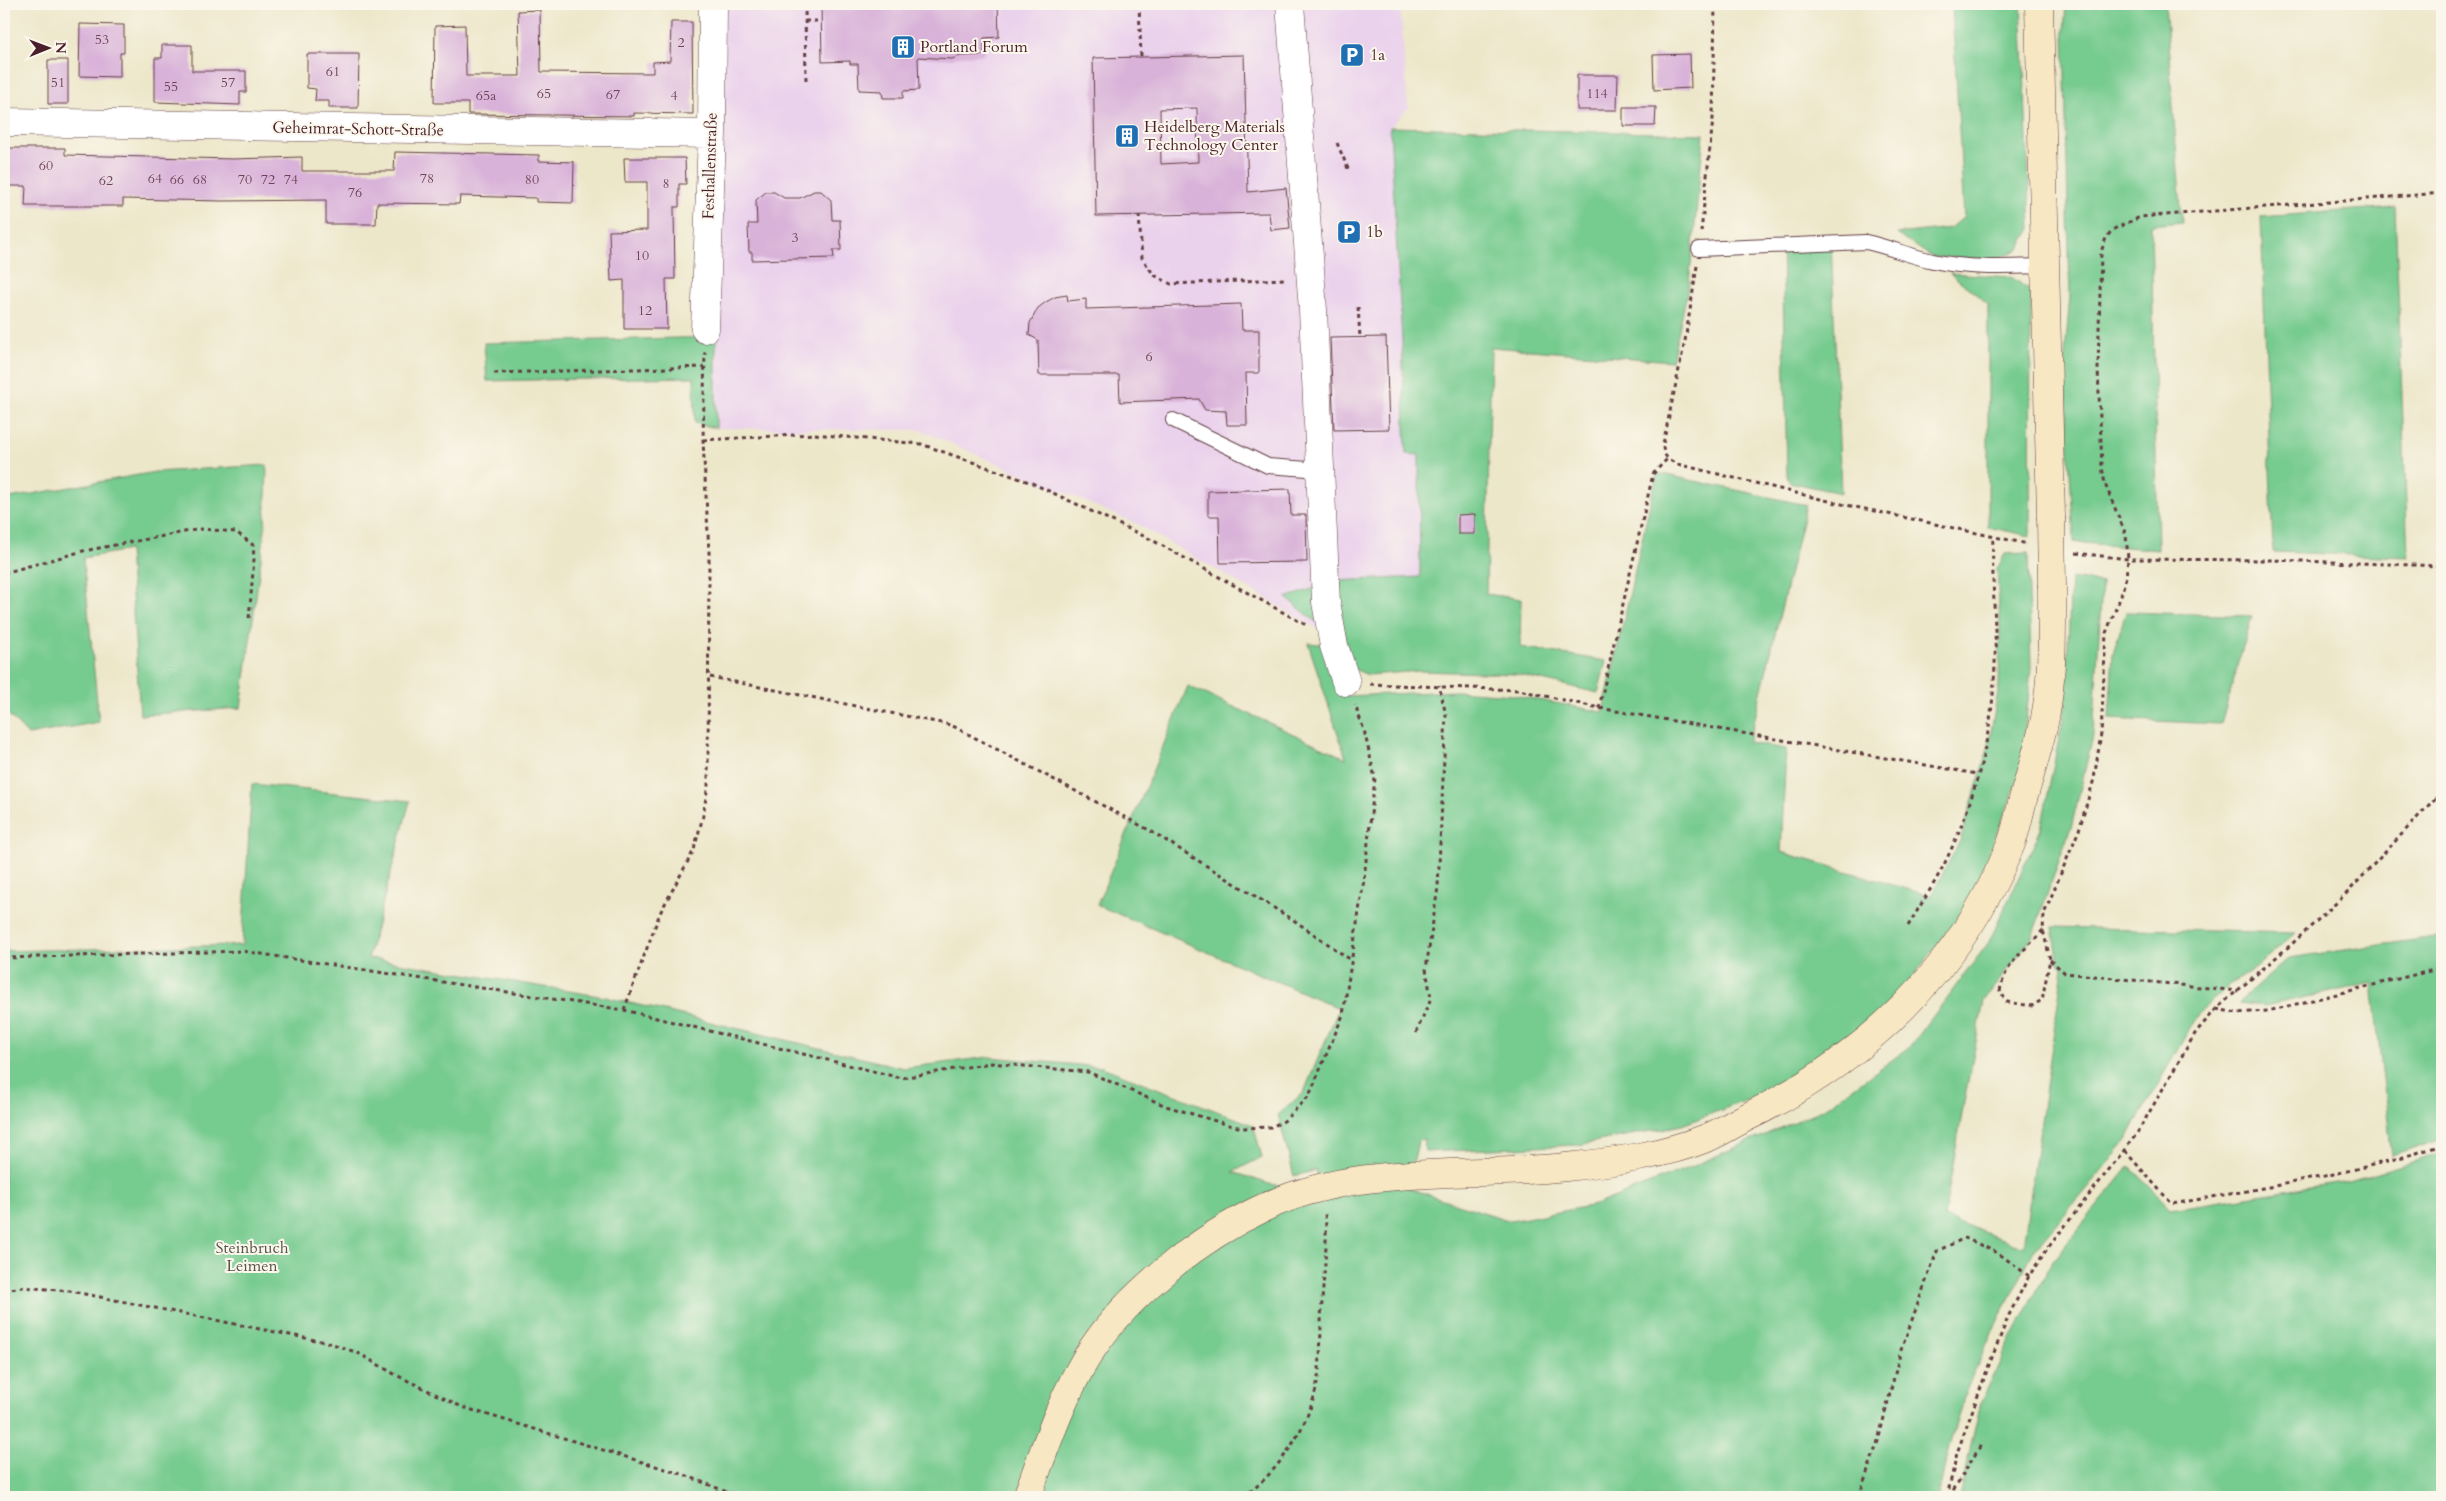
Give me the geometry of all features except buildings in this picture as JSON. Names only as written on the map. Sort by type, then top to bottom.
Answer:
[{"type":"main road","points":[[1027,1497],[1076,1378],[1092,1349],[1115,1321],[1177,1261],[1241,1219],[1281,1200],[1334,1184],[1371,1177],[1564,1168],[1661,1152],[1709,1137],[1769,1107],[1852,1055],[1890,1022],[1949,955],[1984,900],[2012,842],[2045,716],[2052,642],[2052,587],[2039,4]]},
{"type":"street","name":"Festhallenstraße","points":[[705,329],[712,134],[713,4]]},
{"type":"street","points":[[1290,4],[1311,277],[1326,602],[1333,642],[1346,682]]},
{"type":"street","name":"Geheimrat-Schott-Straße","points":[[4,122],[712,134]]},
{"type":"lane","points":[[1700,249],[1866,242],[1930,260],[1957,265],[1998,268],[2045,266]]},
{"type":"lane","points":[[1173,420],[1268,466],[1321,470]]},
{"type":"path","points":[[805,4],[806,82]]},
{"type":"path","points":[[1005,4],[1005,10]]},
{"type":"path","points":[[1139,4],[1141,58]]},
{"type":"path","points":[[805,21],[821,21]]},
{"type":"path","points":[[1337,143],[1349,171]]},
{"type":"path","points":[[2043,930],[2010,963],[2003,975],[2000,991],[2007,1002],[2032,1006],[2042,1000],[2050,959],[2043,930],[2044,914],[2079,830],[2094,779],[2100,734],[2106,633],[2126,577],[2128,559],[2126,535],[2105,484],[2102,468],[2098,369],[2098,290],[2101,252],[2106,238],[2122,224],[2140,217],[2442,193]]},
{"type":"path","points":[[1139,215],[1142,258],[1154,275],[1171,284],[1311,277]]},
{"type":"path","points":[[1358,307],[1360,338]]},
{"type":"path","points":[[624,1010],[660,913],[694,850],[703,816],[708,785],[710,677],[708,527],[703,440],[705,329]]},
{"type":"path","points":[[494,373],[704,367]]},
{"type":"path","points":[[703,440],[814,434],[921,444],[1032,483],[1152,540],[1333,642]]},
{"type":"path","points":[[1599,708],[1653,474],[1667,459]]},
{"type":"path","points":[[4,573],[83,551],[201,529],[236,532],[253,545],[254,559],[249,619]]},
{"type":"path","points":[[1908,926],[1949,854],[1970,800],[1988,730],[1994,682],[1996,632],[1992,568],[1993,537]]},
{"type":"path","points":[[710,677],[951,725],[1149,830],[1295,921],[1351,960]]},
{"type":"path","points":[[4,958],[242,951],[624,1010],[901,1078],[991,1063],[1088,1072],[1166,1106],[1243,1128],[1271,1127],[1284,1121],[1309,1096],[1343,1015],[1364,879],[1375,778],[1364,730],[1346,682],[1519,690],[1599,708],[1977,774]]},
{"type":"path","points":[[1416,1033],[1431,998],[1426,969],[1438,887],[1446,715],[1439,685]]},
{"type":"path","points":[[1948,1497],[1957,1453],[1989,1365],[2009,1315],[2029,1276],[2147,1118],[2196,1032],[2216,1010],[2348,892],[2442,791]]},
{"type":"path","points":[[2050,959],[2065,973],[2238,991]]},
{"type":"path","points":[[2216,1010],[2237,1013],[2268,1011],[2442,968]]},
{"type":"path","points":[[2124,1151],[2172,1204],[2347,1173],[2392,1162],[2442,1145]]},
{"type":"path","points":[[1242,1497],[1262,1481],[1286,1452],[1303,1424],[1313,1399],[1318,1373],[1326,1224]]},
{"type":"path","points":[[1859,1497],[1878,1441],[1901,1350],[1937,1251],[1965,1238],[1998,1253],[2029,1276]]},
{"type":"path","points":[[4,1290],[23,1287],[70,1291],[330,1343],[358,1353],[396,1375],[462,1407],[685,1475],[727,1492],[746,1497]]},
{"type":"path","points":[[1948,1497],[1981,1445]]},
{"type":"shaded area","points":[[723,4],[1400,4],[1408,108],[1390,127],[1402,340],[1406,454],[1419,454],[1420,578],[1334,581],[1320,630],[1137,524],[920,430],[716,428]]},
{"type":"green space","points":[[1952,4],[2021,4],[2031,229],[2018,250],[1995,259],[1932,257],[1897,234],[1951,228],[1964,217]]},
{"type":"green space","points":[[2066,4],[2165,4],[2182,222],[2151,225],[2158,550],[2074,542],[2064,366],[2070,296],[2064,32]]},
{"type":"green space","points":[[1390,127],[1704,134],[1689,284],[1672,361],[1491,347],[1486,594],[1521,599],[1520,647],[1606,661],[1598,693],[1516,674],[1421,671],[1368,675],[1351,668],[1334,581],[1420,577],[1419,455],[1406,454],[1402,340]]},
{"type":"green space","points":[[2395,207],[2408,557],[2273,552],[2261,217]]},
{"type":"green space","points":[[1831,239],[1841,493],[1789,482],[1787,475],[1782,241]]},
{"type":"green space","points":[[1950,273],[2011,277],[2031,291],[2030,536],[1988,527],[1988,304]]},
{"type":"green space","points":[[716,337],[716,428],[695,423],[694,377],[487,381],[484,343]]},
{"type":"green space","points":[[267,465],[265,529],[241,708],[140,715],[129,550],[83,558],[99,722],[28,735],[4,710],[4,499],[155,472]]},
{"type":"green space","name":"Steinbruch Leimen","points":[[1657,473],[1806,505],[1749,743],[1786,749],[1781,852],[1931,896],[1960,841],[1988,749],[1999,686],[2000,626],[1997,569],[2005,554],[2028,553],[2031,668],[2021,773],[1969,903],[1885,1014],[1817,1060],[1752,1098],[1682,1125],[1578,1145],[1425,1152],[1424,1139],[1418,1141],[1408,1188],[1511,1221],[1595,1205],[1693,1166],[1822,1110],[1910,1047],[1989,942],[2041,829],[2065,708],[2071,578],[2102,583],[2093,736],[2072,824],[2032,937],[1984,1001],[1944,1217],[2023,1247],[2063,968],[2059,963],[2053,927],[2295,933],[2204,1008],[2191,1026],[2123,1145],[2033,1252],[1992,1332],[1966,1391],[1949,1446],[1938,1497],[4,1497],[4,951],[242,945],[252,784],[410,801],[368,958],[605,997],[904,1068],[989,1057],[1102,1067],[1253,1125],[1262,1157],[1233,1172],[1269,1184],[1312,1191],[1317,1170],[1294,1176],[1278,1115],[1304,1092],[1339,1008],[1097,905],[1188,686],[1346,758],[1308,643],[1330,645],[1346,696],[1456,691],[1513,695],[1603,712]]},
{"type":"green space","points":[[1318,587],[1318,623],[1286,598]]},
{"type":"green space","points":[[2126,612],[2252,616],[2221,724],[2109,719],[2113,653]]},
{"type":"green space","points":[[2442,936],[2442,1139],[2392,1156],[2372,983],[2265,1006],[2238,1003],[2289,958]]},
{"type":"green space","points":[[2442,1153],[2442,1497],[1959,1497],[1981,1402],[2014,1333],[2054,1259],[2130,1166],[2171,1209],[2348,1181]]},
{"type":"place","name":"Portland Forum","points":[[903,47]]},
{"type":"place","name":"1a","points":[[1352,55]]},
{"type":"place","name":"Heidelberg Materials Technology Center","points":[[1127,136]]},
{"type":"place","name":"1b","points":[[1349,232]]}]
